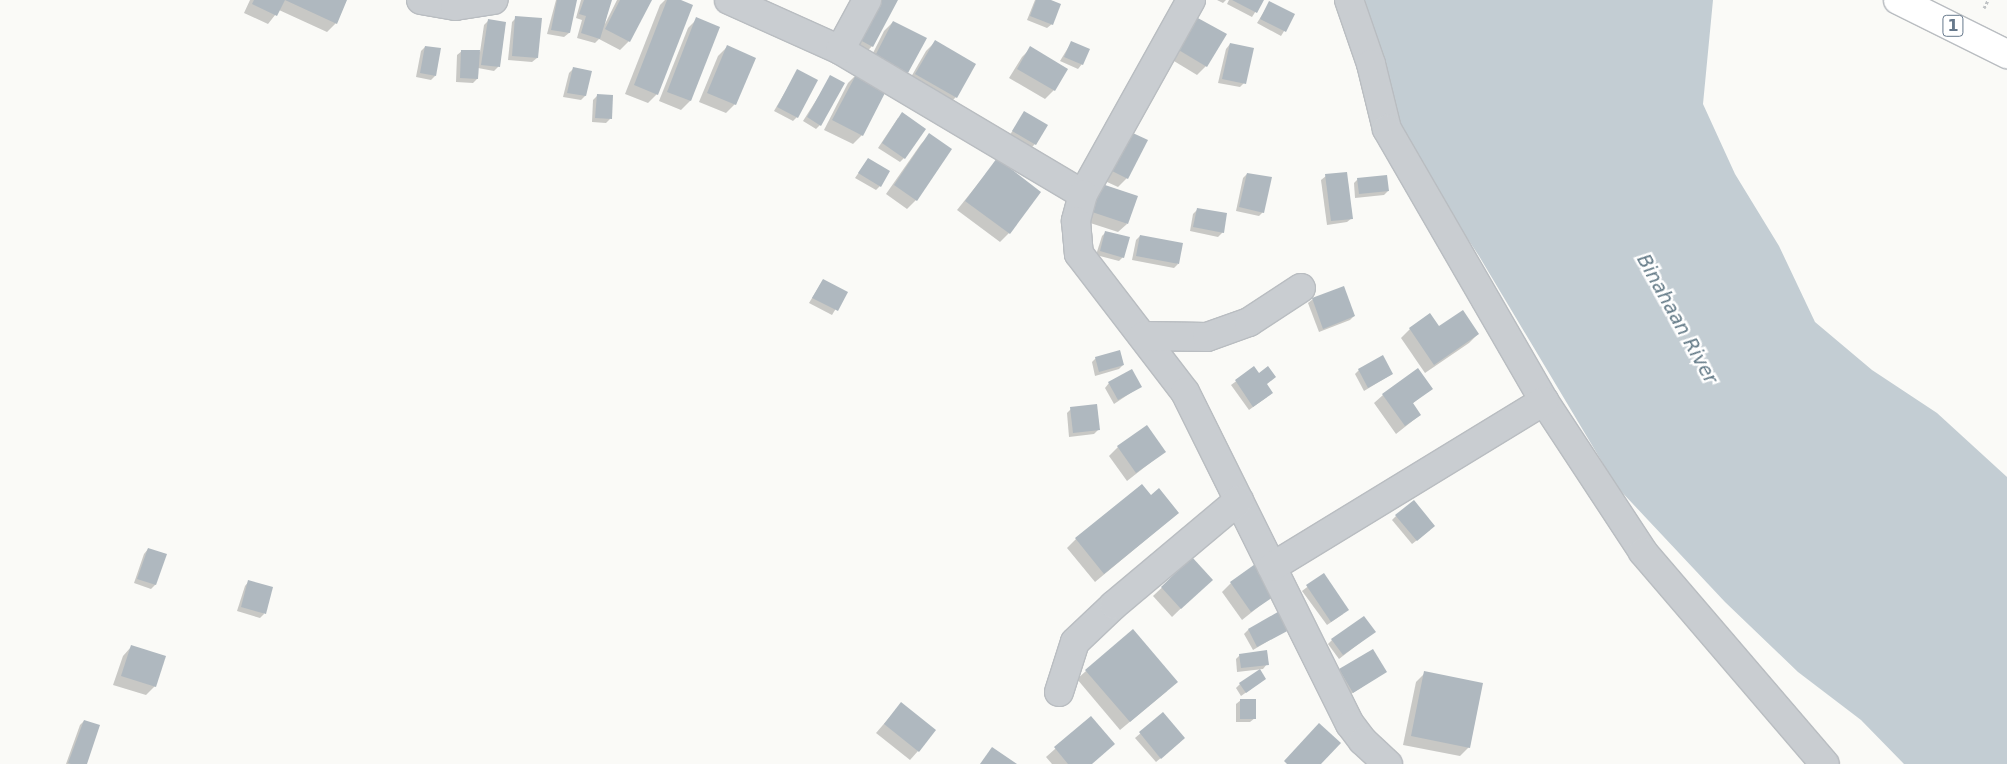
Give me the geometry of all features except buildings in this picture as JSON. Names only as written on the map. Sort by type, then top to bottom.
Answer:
[{"type":"highway","name":"1","points":[[1898,0],[2007,54]]},
{"type":"street","points":[[421,0],[455,6],[494,0]]},
{"type":"street","points":[[729,0],[840,50],[1083,194]]},
{"type":"street","points":[[840,50],[867,0]]},
{"type":"street","points":[[1191,0],[1083,194],[1076,221],[1079,254],[1185,392],[1350,724],[1363,741],[1388,764]]},
{"type":"street","points":[[1349,0],[1370,64],[1387,129],[1544,401],[1644,552],[1825,764]]},
{"type":"street","points":[[1143,336],[1207,337],[1249,322],[1301,288]]},
{"type":"street","points":[[1272,567],[1544,401]]},
{"type":"street","points":[[1059,692],[1075,642],[1114,604],[1239,500]]},
{"type":"water","name":"Binahaan River","points":[[1361,0],[1713,0],[1703,104],[1735,174],[1779,246],[1815,322],[1872,370],[1937,413],[2007,477],[2007,764],[1904,764],[1861,720],[1798,672],[1725,602],[1617,487],[1479,256],[1409,150],[1363,36]]}]
